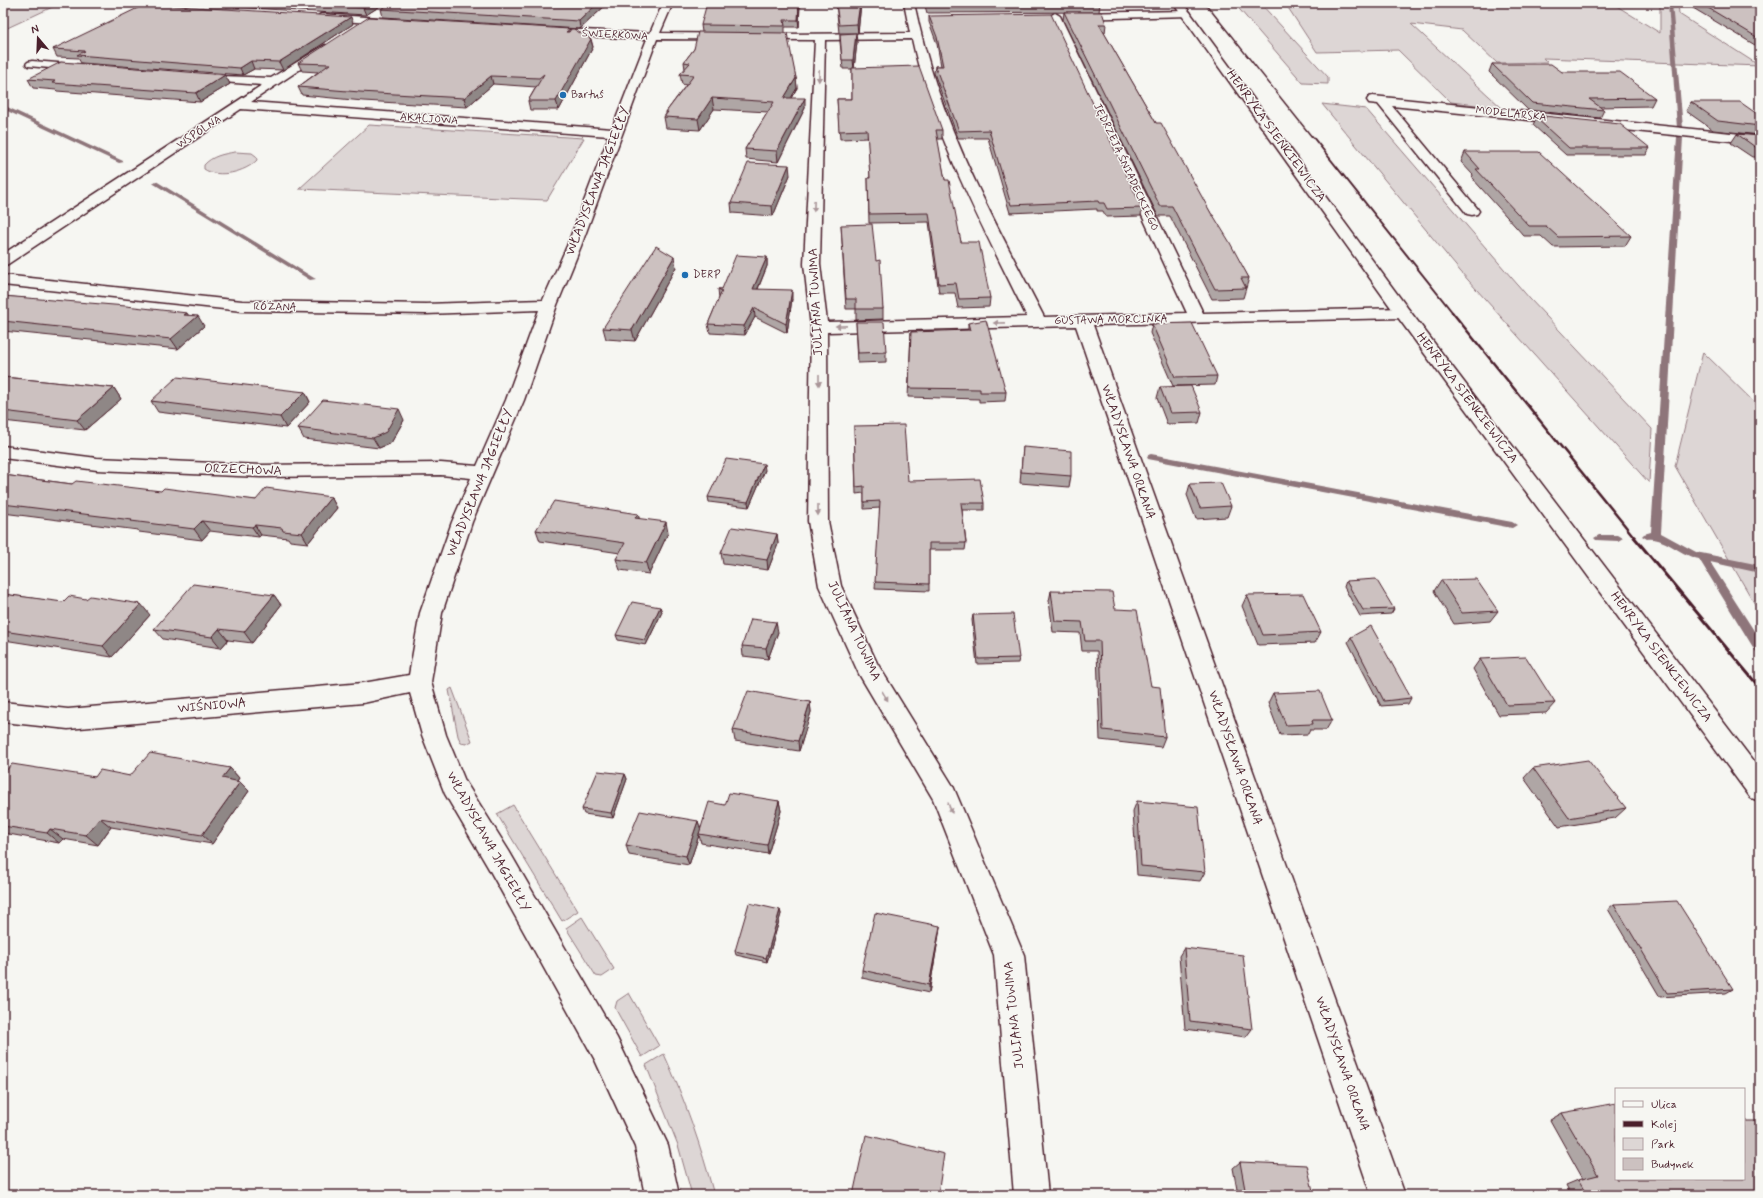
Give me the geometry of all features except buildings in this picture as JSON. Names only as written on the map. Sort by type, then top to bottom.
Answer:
[{"type":"street","name":"WŁADYSŁAWA JAGIEŁŁY","points":[[662,1195],[651,1145],[606,1049],[499,860],[454,786],[434,735],[419,682],[431,612],[462,522],[515,400],[549,305],[574,246],[653,37],[668,3]]},
{"type":"street","points":[[909,3],[915,18],[915,36],[950,140],[1038,322]]},
{"type":"street","name":"HENRYKA SIENKIEWICZA","points":[[1178,3],[1403,313],[1760,790]]},
{"type":"street","points":[[350,32],[388,7]]},
{"type":"street","name":"JĘDRZEJA ŚNIADECKIEGO","points":[[1186,14],[1051,16],[1197,318]]},
{"type":"street","points":[[314,17],[408,23]]},
{"type":"street","name":"ŚWIERKOWA","points":[[551,31],[653,37],[820,38],[915,36]]},
{"type":"street","name":"JULIANA TUWIMA","points":[[820,38],[812,264],[819,327],[818,521],[830,586],[867,667],[944,794],[1010,955],[1031,1195]]},
{"type":"street","name":"WSPÓLNA","points":[[3,261],[241,105],[272,82],[337,41]]},
{"type":"street","points":[[32,64],[94,69]]},
{"type":"street","points":[[187,76],[272,82]]},
{"type":"street","name":"MODELARSKA","points":[[1472,211],[1377,100],[1760,140]]},
{"type":"street","name":"AKACJOWA","points":[[241,105],[616,133]]},
{"type":"street","name":"RÓŻANA","points":[[3,280],[242,306],[426,309],[549,305]]},
{"type":"street","name":"GUSTAWA MORCINKA","points":[[819,327],[1403,313]]},
{"type":"street","name":"WŁADYSŁAWA ORKANA","points":[[1083,320],[1388,1195]]},
{"type":"street","name":"ORZECHOWA","points":[[3,452],[97,464],[261,471],[442,469],[484,473]]},
{"type":"street","name":"WIŚNIOWA","points":[[3,712],[68,719],[363,693],[419,682]]},
{"type":"green space","points":[[3,3],[61,3],[3,30]]},
{"type":"green space","points":[[1234,3],[1260,3],[1328,77],[1328,84],[1303,83]]},
{"type":"green space","points":[[1285,3],[1612,3],[1660,33],[1660,3],[1678,3],[1679,14],[1760,66],[1543,58],[1547,62],[1497,63],[1462,30],[1411,24],[1502,108],[1451,102],[1398,50],[1317,52]]},
{"type":"green space","points":[[1322,104],[1366,109],[1530,299],[1652,429],[1649,483],[1460,271]]},
{"type":"green space","points":[[369,125],[584,138],[547,200],[299,189]]},
{"type":"green space","points":[[235,152],[252,153],[256,156],[257,160],[246,168],[232,173],[217,174],[204,169],[204,165],[214,157]]},
{"type":"green space","points":[[1703,352],[1760,408],[1760,613],[1675,466]]},
{"type":"green space","points":[[452,688],[472,741],[466,744],[461,743],[458,736],[449,690]]},
{"type":"green space","points":[[513,805],[578,911],[562,921],[497,814]]},
{"type":"green space","points":[[582,917],[614,969],[602,977],[596,976],[566,928]]},
{"type":"green space","points":[[629,993],[659,1046],[642,1057],[615,1008],[617,1001]]},
{"type":"green space","points":[[664,1054],[692,1123],[714,1195],[692,1195],[678,1145],[646,1065]]},
{"type":"waterway","points":[[1670,3],[1680,128]]},
{"type":"waterway","points":[[3,107],[121,162]]},
{"type":"waterway","points":[[1656,535],[1680,137]]},
{"type":"waterway","points":[[156,183],[312,279]]},
{"type":"waterway","points":[[1151,457],[1512,525]]},
{"type":"waterway","points":[[1647,536],[1656,535]]},
{"type":"waterway","points":[[1656,535],[1694,555],[1760,569]]},
{"type":"waterway","points":[[1599,538],[1618,538]]},
{"type":"waterway","points":[[1702,557],[1760,649]]},
{"type":"railway","points":[[1205,3],[1312,137]]},
{"type":"railway","points":[[1312,136],[1453,313]]},
{"type":"railway","points":[[1452,312],[1635,538]]},
{"type":"railway","points":[[1634,537],[1760,688]]},
{"type":"place","name":"Bartuś","points":[[563,95]]},
{"type":"place","name":"DERP","points":[[685,275]]}]
